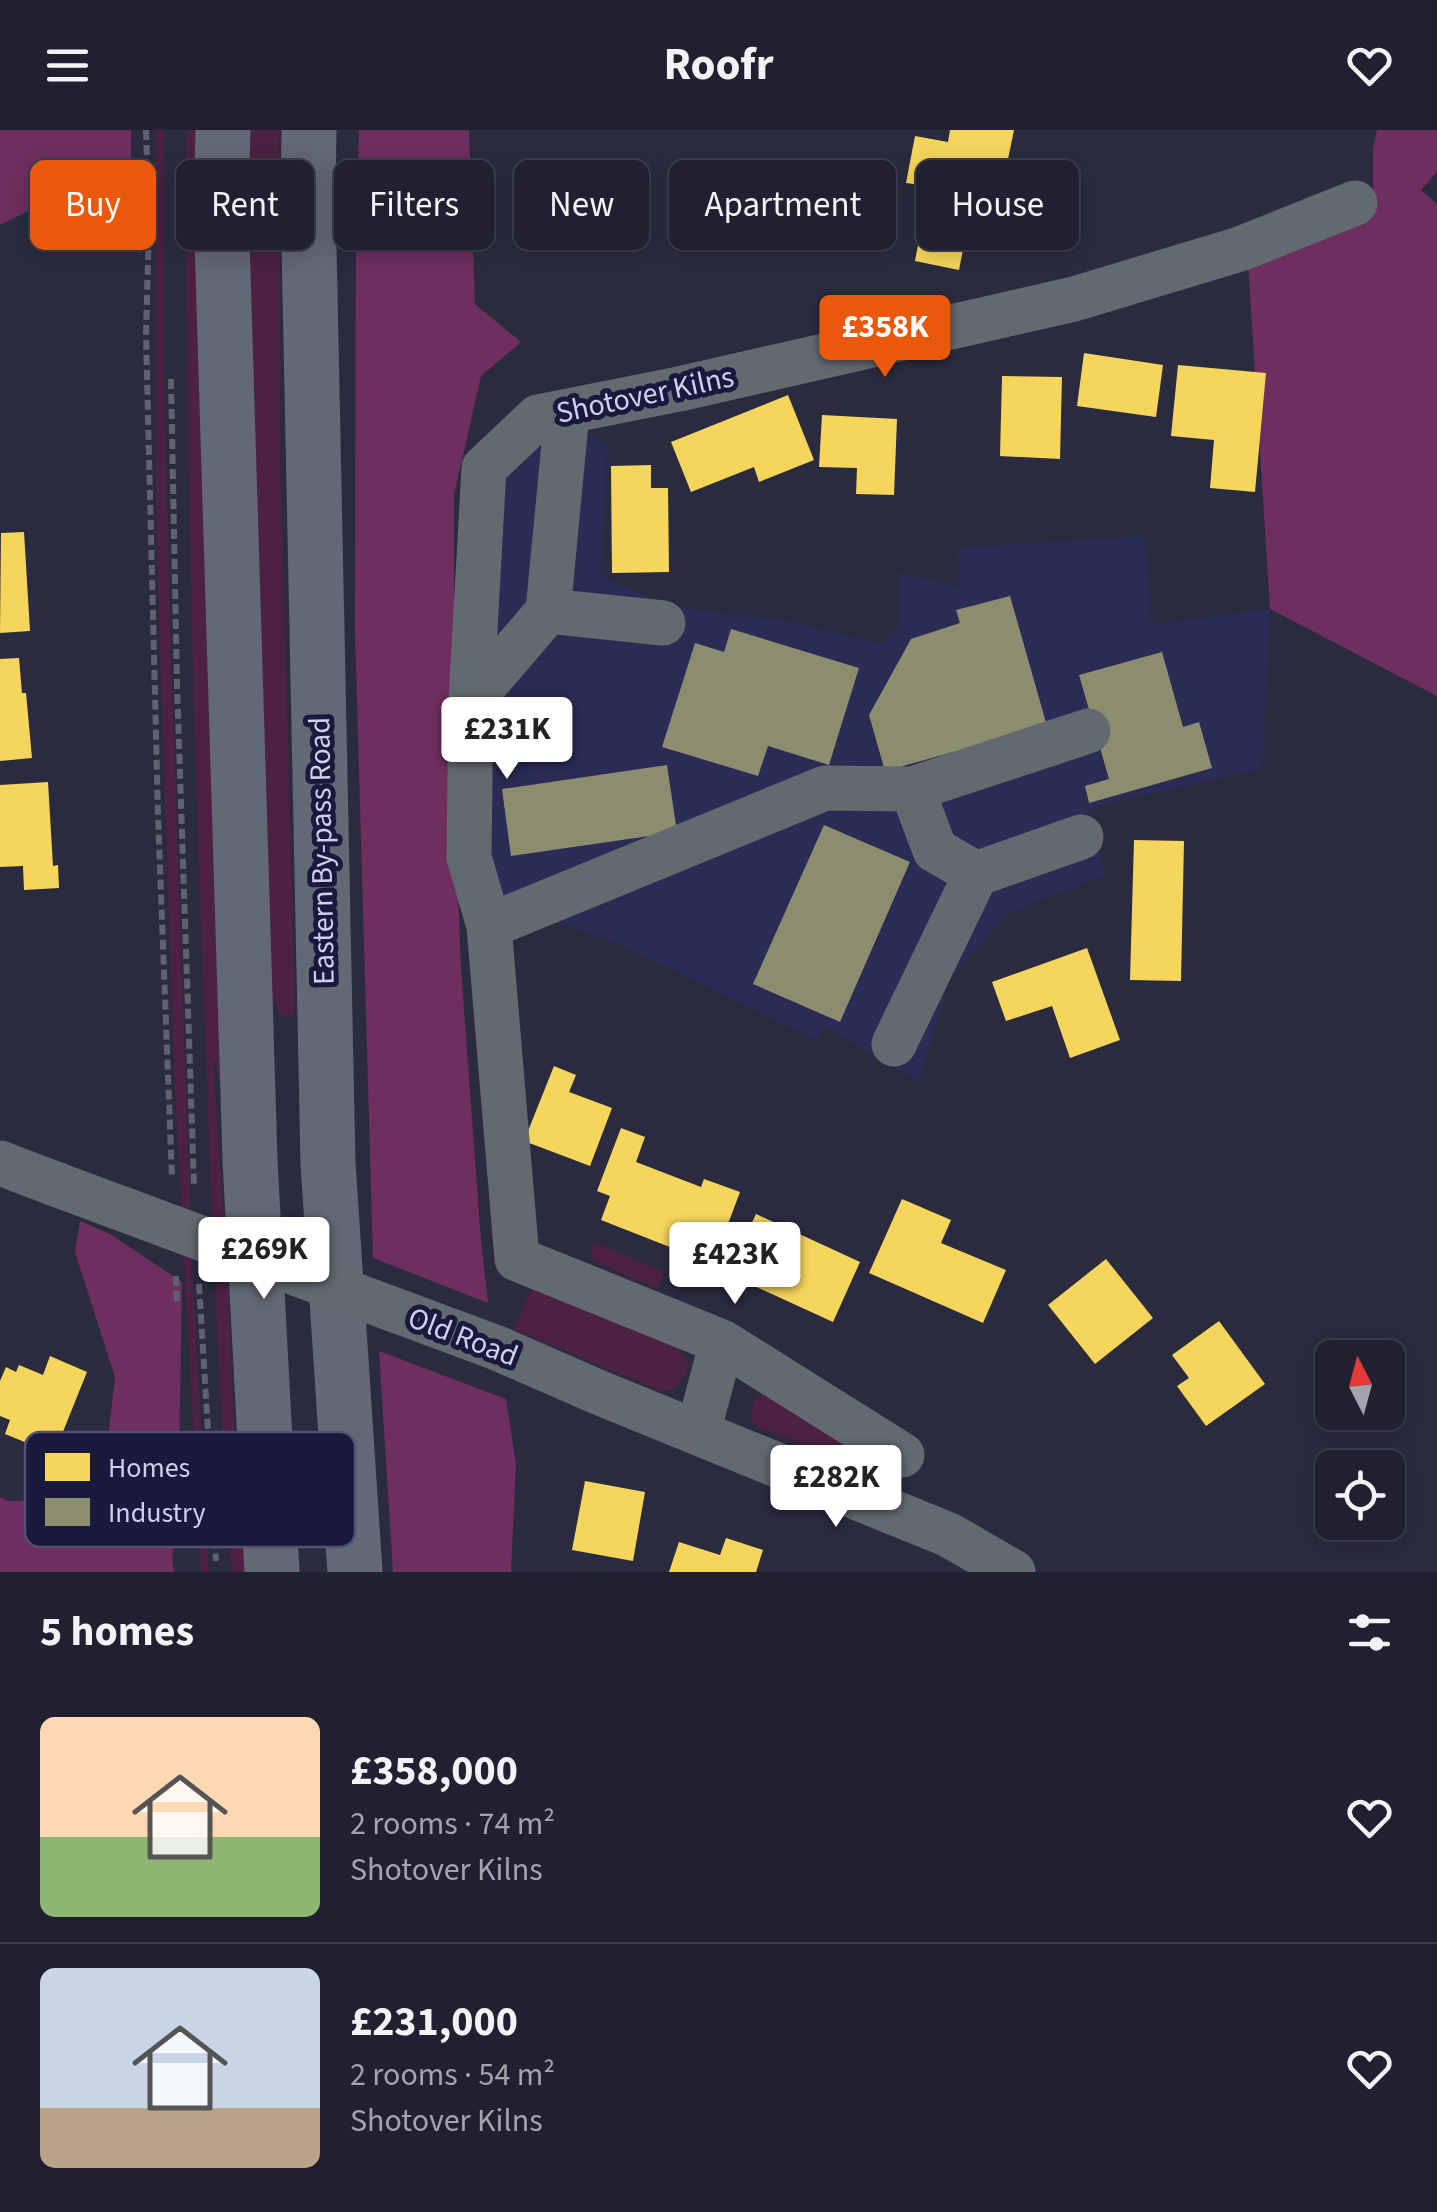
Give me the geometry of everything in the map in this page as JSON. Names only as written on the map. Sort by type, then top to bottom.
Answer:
[{"type":"highway","points":[[223,130],[222,246],[249,1140],[265,1432]]},
{"type":"highway","name":"Eastern By-pass Road","points":[[309,130],[328,1163],[346,1432]]},
{"type":"highway","points":[[271,1547],[272,1572]]},
{"type":"highway","name":"Eastern By-pass Road","points":[[353,1547],[355,1572]]},
{"type":"street","name":"Shotover Kilns","points":[[722,1342],[517,1259],[489,926],[468,857],[471,701],[484,468],[538,417],[1074,299],[1240,249],[1355,203]]},
{"type":"street","points":[[471,701],[548,611],[566,413]]},
{"type":"street","points":[[548,611],[663,624]]},
{"type":"street","points":[[489,926],[825,788],[912,790],[1088,732]]},
{"type":"street","points":[[912,790],[935,850],[976,874]]},
{"type":"street","points":[[894,1044],[976,874],[1082,838]]},
{"type":"street","name":"Old Road","points":[[0,1164],[497,1348],[949,1536],[1013,1572]]},
{"type":"street","points":[[698,1432],[722,1342],[902,1455]]},
{"type":"path","points":[[146,130],[146,335],[158,816],[173,1192]]},
{"type":"path","points":[[171,374],[176,686],[194,1198]]},
{"type":"path","points":[[176,1267],[177,1304]]},
{"type":"path","points":[[198,1274],[208,1432]]},
{"type":"path","points":[[215,1547],[217,1572]]},
{"type":"shaded area","points":[[0,130],[131,130],[131,160],[30,160],[30,210],[0,225]]},
{"type":"shaded area","points":[[156,130],[164,130],[164,392],[170,623],[201,1432],[194,1432],[174,1068],[156,504]]},
{"type":"shaded area","points":[[187,130],[201,130],[201,160],[187,160]]},
{"type":"shaded area","points":[[249,130],[279,130],[279,160],[249,160]]},
{"type":"shaded area","points":[[359,130],[469,130],[470,160],[358,160]]},
{"type":"shaded area","points":[[1377,130],[1437,130],[1437,172],[1421,190],[1437,204],[1437,696],[1270,609],[1247,246],[1373,214],[1373,148]]},
{"type":"shaded area","points":[[187,250],[202,250],[207,632],[221,1094],[213,1061],[234,1432],[222,1431],[193,678]]},
{"type":"shaded area","points":[[250,250],[279,250],[280,451],[295,1005],[294,1015],[279,1016],[277,1002],[264,998]]},
{"type":"shaded area","points":[[356,250],[473,250],[475,304],[521,342],[481,376],[454,495],[454,795],[461,969],[488,1303],[373,1258],[355,630]]},
{"type":"shaded area","points":[[567,413],[607,448],[601,576],[668,606],[789,621],[881,644],[899,626],[898,572],[959,587],[958,548],[1145,536],[1151,625],[1270,609],[1262,769],[1088,808],[1105,875],[1010,912],[950,977],[919,1082],[824,1026],[816,1040],[616,942],[552,921],[489,926],[484,468]]},
{"type":"shaded area","points":[[80,1221],[110,1234],[182,1282],[179,1432],[109,1432],[115,1377],[75,1252]]},
{"type":"shaded area","points":[[593,1242],[665,1272],[657,1289],[590,1259]]},
{"type":"shaded area","points":[[533,1285],[674,1345],[689,1363],[685,1375],[673,1390],[660,1391],[514,1329]]},
{"type":"shaded area","points":[[379,1351],[506,1399],[516,1464],[511,1572],[393,1572]]},
{"type":"shaded area","points":[[765,1391],[873,1461],[866,1466],[759,1428],[753,1423],[752,1409]]},
{"type":"shaded area","points":[[0,1497],[25,1501],[25,1547],[174,1547],[174,1572],[0,1572]]},
{"type":"shaded area","points":[[200,1547],[208,1547],[209,1572],[201,1572]]},
{"type":"shaded area","points":[[230,1547],[246,1547],[248,1572],[232,1572]]},
{"type":"building: Homes","points":[[950,130],[1014,130],[1008,160],[916,160],[916,184],[906,183],[915,136],[948,142]]},
{"type":"building: Homes","points":[[917,250],[963,250],[959,270],[915,261]]},
{"type":"building: Homes","points":[[1084,353],[1163,365],[1156,417],[1077,406]]},
{"type":"building: Homes","points":[[1178,365],[1266,373],[1255,492],[1210,488],[1214,440],[1171,436]]},
{"type":"building: Homes","points":[[1002,376],[1062,377],[1060,459],[1000,456]]},
{"type":"building: Homes","points":[[788,395],[814,460],[759,482],[754,467],[691,492],[671,442]]},
{"type":"building: Homes","points":[[822,415],[897,419],[894,495],[856,494],[857,468],[819,467]]},
{"type":"building: Homes","points":[[651,465],[651,488],[668,488],[669,572],[612,573],[611,466]]},
{"type":"building: Homes","points":[[24,532],[30,631],[0,633],[1,533]]},
{"type":"building: Homes","points":[[19,658],[32,758],[0,761],[0,659]]},
{"type":"building: Homes","points":[[48,782],[53,866],[58,865],[59,888],[24,890],[23,866],[0,867],[0,785]]},
{"type":"building: Homes","points":[[1134,840],[1184,841],[1181,981],[1130,980]]},
{"type":"building: Homes","points":[[1087,948],[1120,1040],[1070,1058],[1052,1006],[1006,1021],[992,982]]},
{"type":"building: Homes","points":[[554,1066],[576,1075],[569,1092],[612,1108],[590,1166],[524,1141]]},
{"type":"building: Homes","points":[[621,1128],[645,1137],[636,1162],[701,1187],[704,1179],[740,1192],[713,1264],[601,1220],[610,1196],[597,1191]]},
{"type":"building: Homes","points":[[902,1199],[951,1220],[941,1243],[1006,1270],[983,1323],[869,1273]]},
{"type":"building: Homes","points":[[756,1214],[860,1262],[833,1322],[728,1274]]},
{"type":"building: Homes","points":[[1106,1259],[1153,1318],[1095,1364],[1048,1305]]},
{"type":"building: Homes","points":[[1219,1321],[1265,1384],[1206,1426],[1177,1386],[1189,1378],[1172,1355]]},
{"type":"building: Homes","points":[[50,1356],[87,1372],[63,1432],[25,1432],[25,1442],[5,1434],[10,1420],[0,1416],[0,1381],[6,1367],[16,1372],[19,1365],[43,1375]]},
{"type":"building: Homes","points":[[585,1481],[645,1492],[633,1561],[572,1550]]},
{"type":"building: Homes","points":[[726,1538],[763,1550],[756,1572],[669,1572],[679,1542],[720,1555]]},
{"type":"building: Industry","points":[[1010,596],[1047,726],[885,771],[869,715],[911,639],[960,623],[956,610]]},
{"type":"building: Industry","points":[[731,629],[859,668],[829,765],[768,746],[758,776],[662,747],[695,643],[724,652]]},
{"type":"building: Industry","points":[[1162,652],[1183,727],[1199,722],[1212,768],[1089,803],[1085,786],[1109,779],[1079,675]]},
{"type":"building: Industry","points":[[667,765],[677,832],[511,856],[502,789]]},
{"type":"building: Industry","points":[[824,825],[910,862],[840,1022],[753,984]]}]
